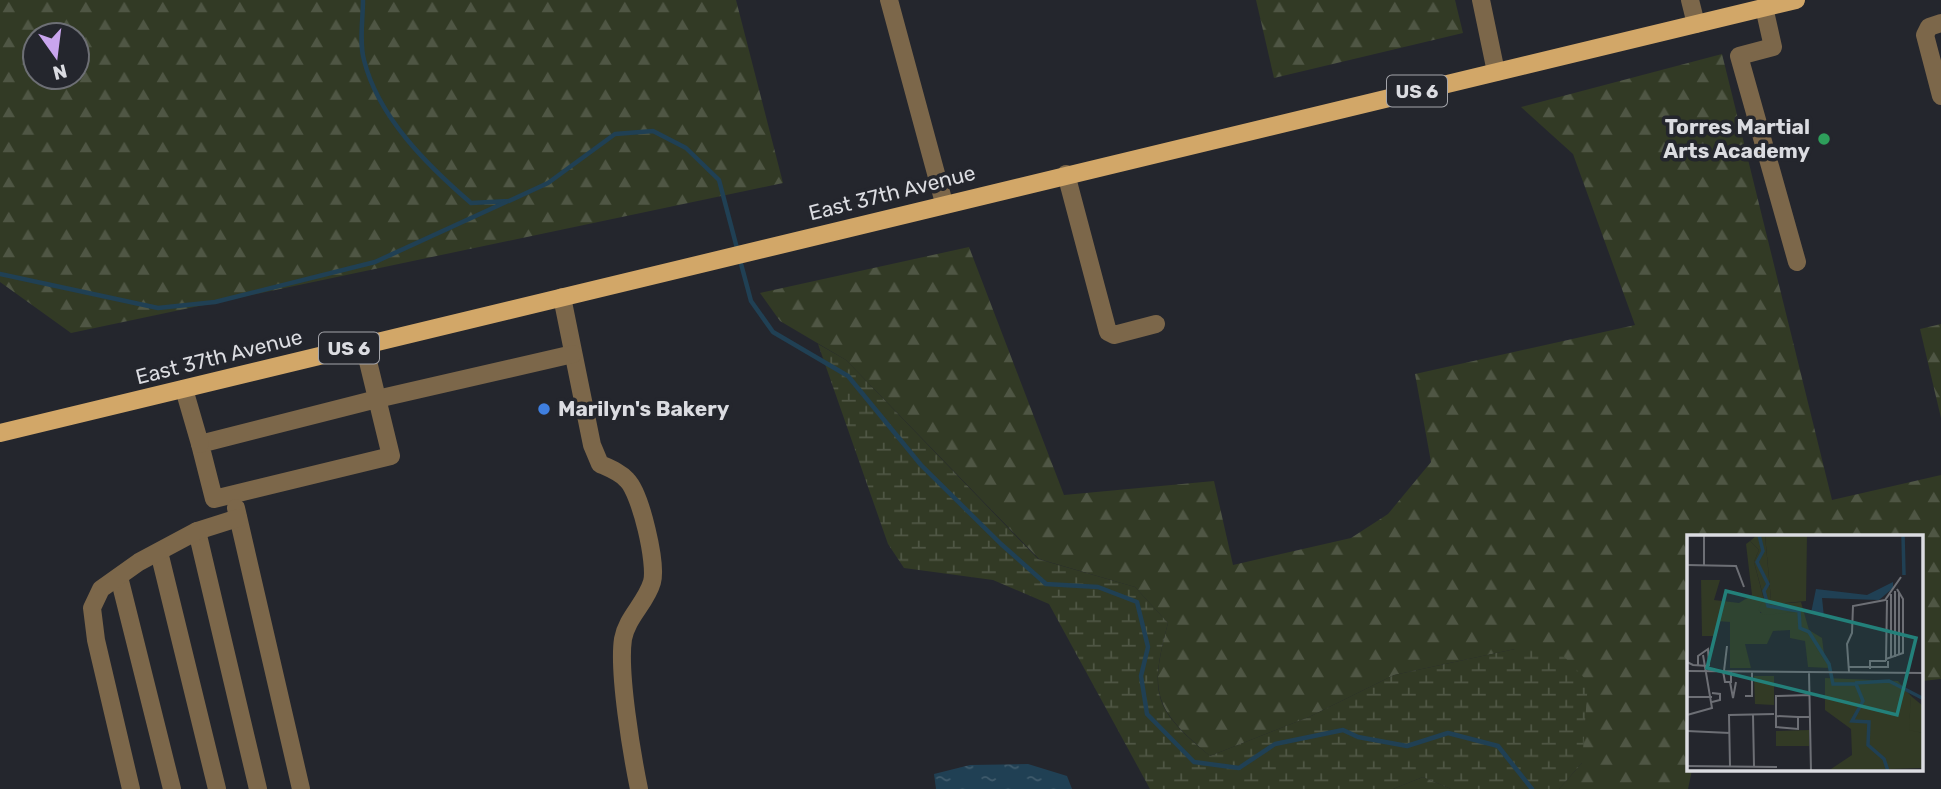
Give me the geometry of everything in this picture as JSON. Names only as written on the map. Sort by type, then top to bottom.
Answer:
[{"type":"main road","name":"East 37th Avenue","points":[[0,433],[1779,3]]},
{"type":"street","points":[[889,0],[944,203]]},
{"type":"street","points":[[1482,0],[1496,72]]},
{"type":"street","points":[[1690,0],[1696,24]]},
{"type":"street","points":[[1779,3],[1773,47],[1739,56],[1797,262]]},
{"type":"street","points":[[1941,23],[1928,27],[1925,36],[1938,70],[1941,96]]},
{"type":"street","points":[[1066,174],[1108,332],[1114,335],[1156,324]]},
{"type":"street","points":[[562,297],[592,445],[600,464],[620,474],[635,491],[655,568],[651,585],[630,620],[623,640],[625,681],[639,789]]},
{"type":"street","points":[[184,389],[214,499],[391,456],[364,345]]},
{"type":"street","points":[[200,444],[377,399],[573,355]]},
{"type":"street","points":[[233,494],[301,789]]},
{"type":"street","points":[[131,789],[96,640],[92,608],[101,589],[159,552],[197,531],[238,518]]},
{"type":"street","points":[[197,531],[258,789]]},
{"type":"street","points":[[159,552],[217,789]]},
{"type":"street","points":[[119,577],[172,789]]},
{"type":"green space","points":[[0,0],[736,0],[783,183],[71,333],[0,282]]},
{"type":"green space","points":[[1256,0],[1455,0],[1463,33],[1274,78]]},
{"type":"green space","points":[[1722,54],[1832,500],[1941,475],[1941,679],[1924,681],[1924,535],[1687,535],[1687,772],[1692,772],[1688,789],[1559,789],[1582,763],[1557,649],[1515,649],[1394,675],[1309,717],[1210,756],[1191,740],[1167,712],[1158,684],[1168,623],[1135,587],[1039,559],[846,360],[780,321],[760,293],[969,247],[1064,495],[1214,481],[1233,565],[1351,538],[1388,514],[1431,462],[1415,374],[1635,325],[1573,154],[1521,107]]},
{"type":"green space","points":[[1941,324],[1941,418],[1920,329]]},
{"type":"green space","points":[[818,344],[846,360],[1038,559],[1135,587],[1168,623],[1158,684],[1167,712],[1191,740],[1210,756],[1309,717],[1394,675],[1515,649],[1557,649],[1588,682],[1582,763],[1559,789],[1451,789],[1423,777],[1393,789],[1150,789],[1049,604],[993,580],[904,568],[888,544]]},
{"type":"green space","points":[[1423,777],[1451,789],[1393,789]]},
{"type":"water","points":[[1028,764],[1067,776],[1072,789],[936,789],[934,774],[970,765]]},
{"type":"waterway","points":[[363,0],[361,38],[364,60],[381,101],[393,121],[422,157],[471,203],[509,201],[548,183],[615,134],[653,131],[686,148],[719,180],[738,252]]},
{"type":"waterway","points":[[0,274],[158,308],[215,302],[375,262],[506,202]]},
{"type":"waterway","points":[[740,260],[751,301],[773,332],[848,376],[921,465],[1046,584],[1098,587],[1137,602],[1148,647],[1141,676],[1147,714],[1194,762],[1239,768],[1275,744],[1343,730],[1358,737],[1407,746],[1448,733],[1498,746],[1532,789]]},
{"type":"place","name":"Torres Martial Arts Academy","points":[[1824,139]]},
{"type":"place","name":"Marilyn's Bakery","points":[[544,409]]}]
